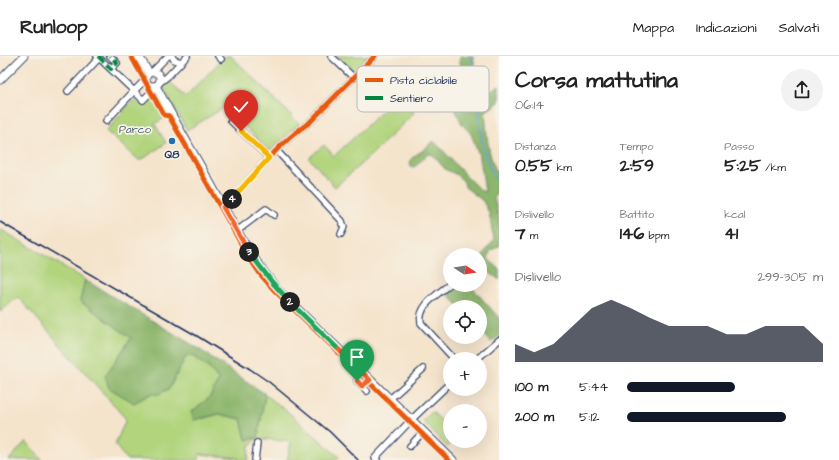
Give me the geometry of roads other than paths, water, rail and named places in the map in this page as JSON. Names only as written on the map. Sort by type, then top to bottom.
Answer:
[{"type":"main road","points":[[0,80],[24,56]]},
{"type":"main road","points":[[139,56],[149,74]]},
{"type":"main road","points":[[149,74],[155,73],[159,77],[156,85],[223,207],[239,230],[250,254],[278,290],[453,460]]},
{"type":"main road","points":[[149,74],[146,80],[147,84],[150,86],[156,85]]},
{"type":"street","points":[[98,57],[112,69],[117,63],[110,56]]},
{"type":"street","points":[[106,121],[149,74],[168,56]]},
{"type":"street","points":[[172,56],[174,60],[181,62]]},
{"type":"street","points":[[98,57],[144,100],[156,85],[168,76],[187,56]]},
{"type":"street","points":[[331,56],[354,78]]},
{"type":"street","points":[[365,66],[375,56]]},
{"type":"street","points":[[68,91],[98,57]]},
{"type":"street","points":[[223,207],[230,202],[269,158],[302,127],[310,122],[357,75]]},
{"type":"street","points":[[231,121],[269,158]]},
{"type":"street","points":[[277,151],[342,221],[344,227],[341,234]]},
{"type":"street","points":[[239,230],[266,209],[274,215]]},
{"type":"street","points":[[443,290],[427,304],[420,318],[421,323],[448,352]]},
{"type":"street","points":[[486,352],[498,343]]},
{"type":"street","points":[[390,399],[423,369]]},
{"type":"street","points":[[357,381],[364,388],[370,380]]},
{"type":"street","points":[[375,459],[411,420],[443,390]]},
{"type":"street","points":[[410,446],[423,432]]},
{"type":"street","points":[[255,460],[257,443]]},
{"type":"waterway","points":[[470,56],[472,66]]},
{"type":"waterway","points":[[479,112],[482,144],[488,163],[499,182]]},
{"type":"railway","points":[[0,222],[197,336],[250,369],[269,382],[330,432],[358,460]]},
{"type":"place","name":"Q8","points":[[172,141]]},
{"type":"park label","name":"Parco","points":[[135,129]]}]
